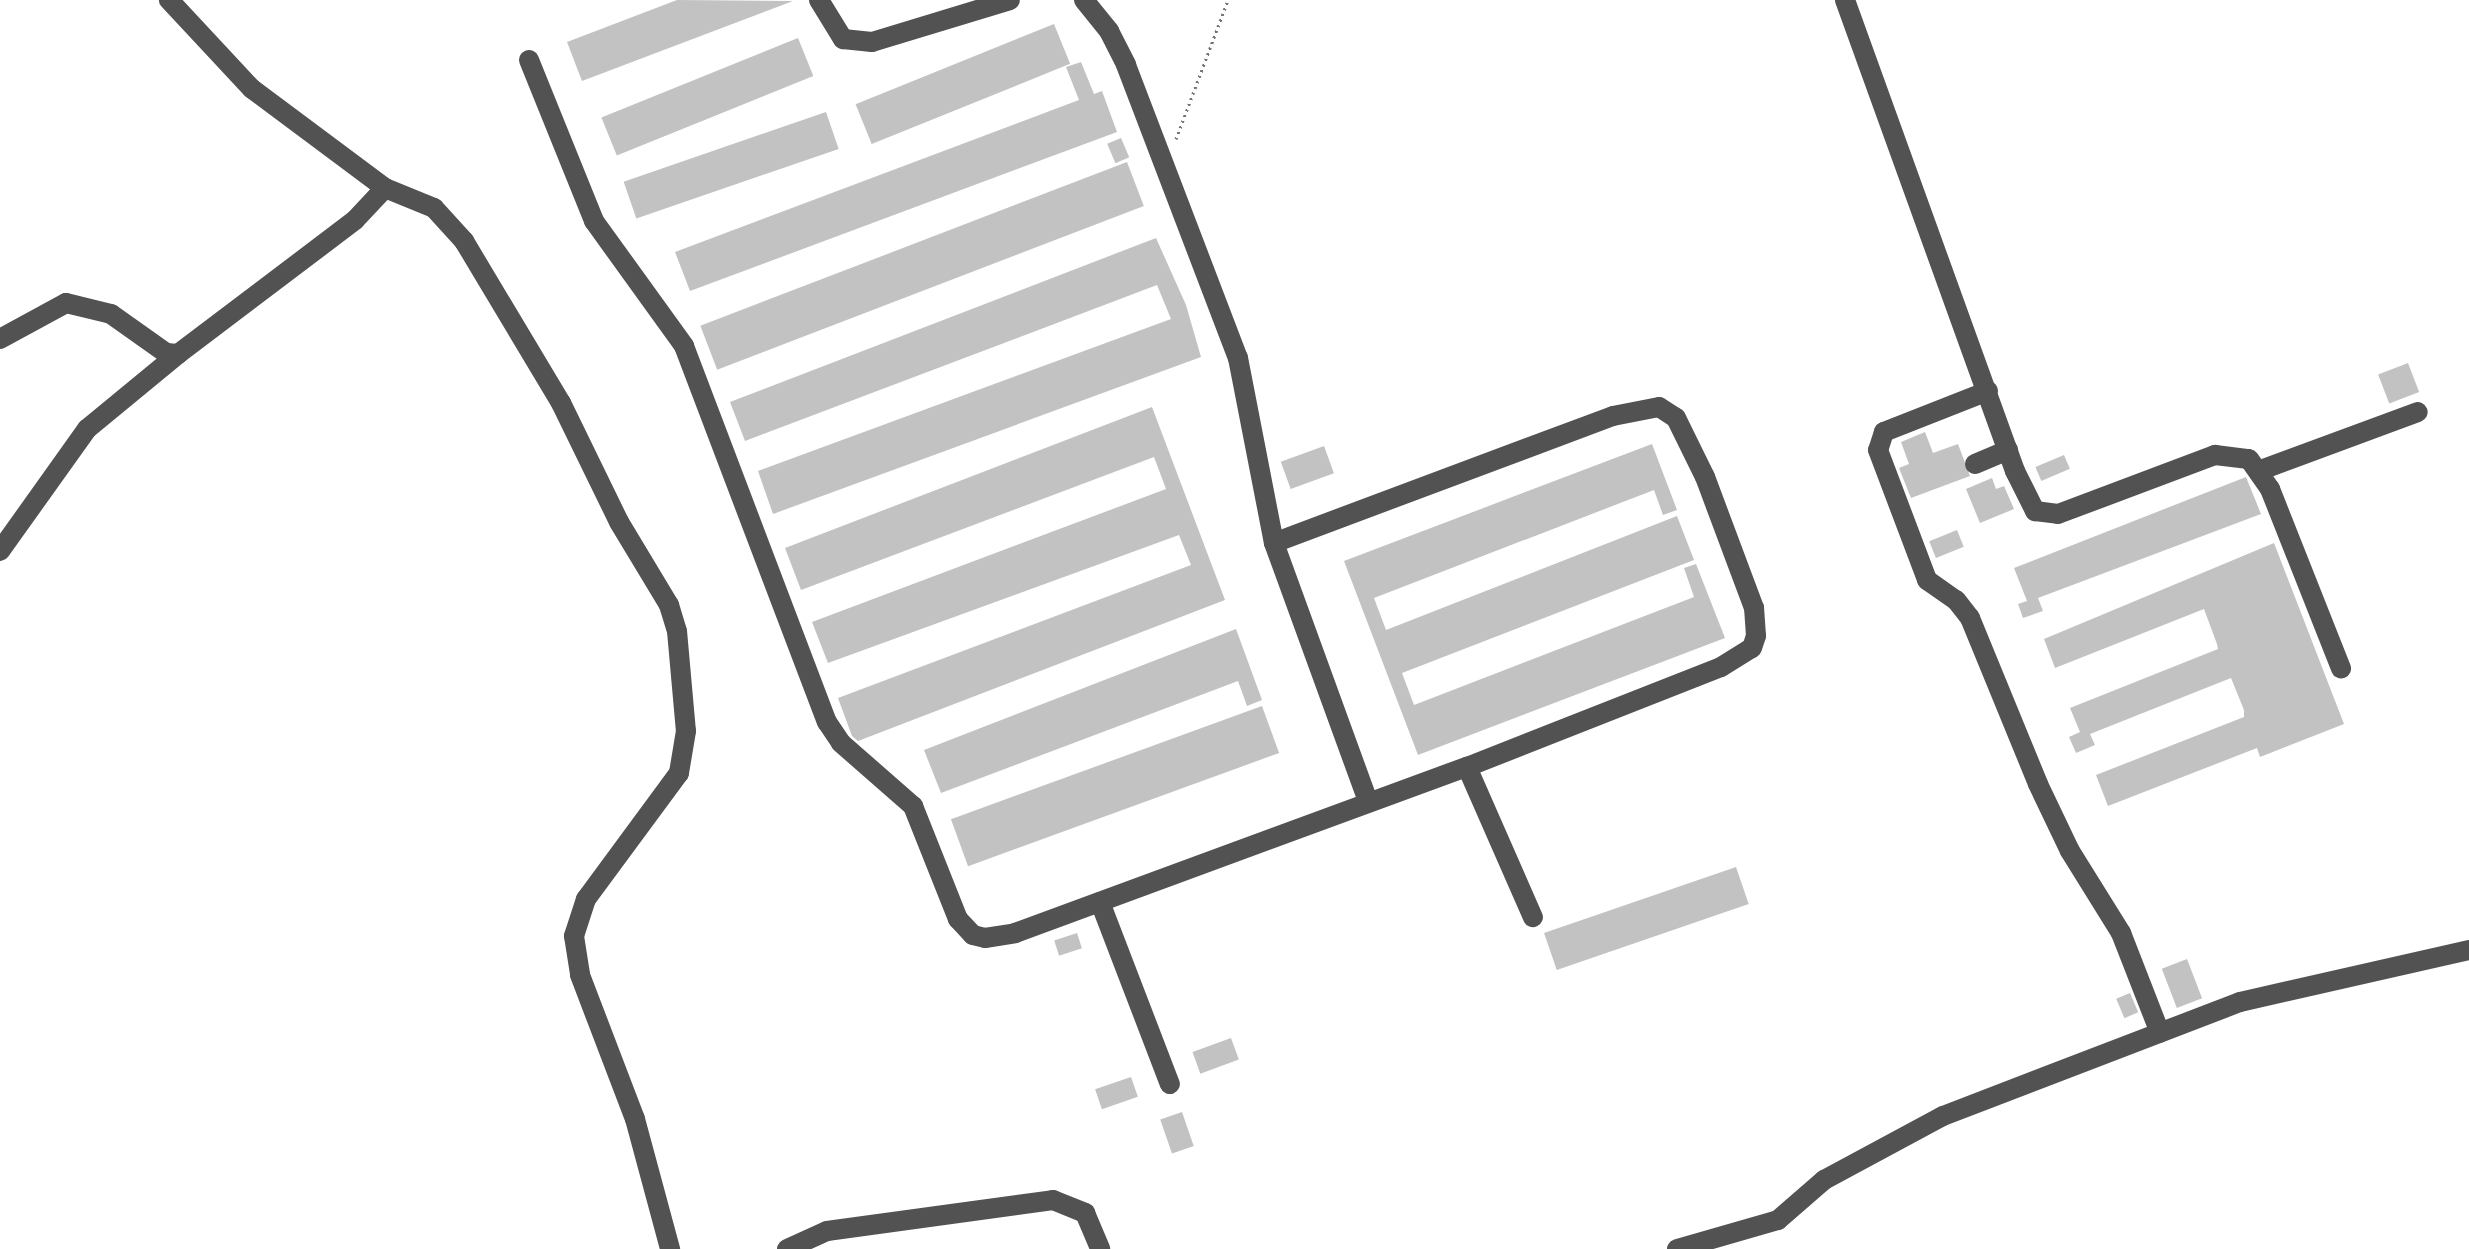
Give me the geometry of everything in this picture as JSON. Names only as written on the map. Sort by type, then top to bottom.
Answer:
[{"type":"lane","points":[[169,0],[252,89],[385,188],[434,208],[464,241],[561,403],[619,522],[669,605],[677,631],[686,731],[679,773],[586,899],[574,936],[580,975],[635,1119],[670,1249]]},
{"type":"lane","points":[[819,0],[843,39],[872,42],[1010,0]]},
{"type":"lane","points":[[1084,0],[1109,31],[1162,157],[1238,358],[1274,543],[1368,801]]},
{"type":"lane","points":[[1845,0],[2030,504],[2049,516],[2215,455],[2249,459],[2261,470],[2341,668]]},
{"type":"lane","points":[[529,60],[594,221],[684,346],[827,722],[841,743],[913,806],[963,928],[985,938],[1000,937],[1100,902],[1467,767],[1721,667],[1752,648],[1754,608],[1705,477],[1676,418],[1659,407],[1631,410],[1274,543]]},
{"type":"lane","points":[[0,551],[87,429],[178,354],[355,220],[385,188]]},
{"type":"lane","points":[[0,339],[66,303],[111,314],[166,353],[178,354]]},
{"type":"lane","points":[[1988,391],[1884,432],[1878,450],[1927,580],[1956,600],[1970,618],[2051,812],[2121,933],[2160,1033]]},
{"type":"lane","points":[[2261,470],[2418,412]]},
{"type":"lane","points":[[1975,464],[2008,450]]},
{"type":"lane","points":[[1467,767],[1533,917]]},
{"type":"lane","points":[[1100,902],[1170,1084]]},
{"type":"lane","points":[[1677,1249],[1778,1220],[1824,1180],[1943,1116],[2240,1002],[2469,950]]},
{"type":"lane","points":[[787,1249],[838,1229],[1053,1200],[1085,1213],[1100,1249]]},
{"type":"path","points":[[1162,157],[1176,140],[1228,0]]},
{"type":"building","points":[[677,0],[793,1],[582,81],[567,42]]},
{"type":"building","points":[[1054,24],[1070,64],[872,144],[856,104]]},
{"type":"building","points":[[798,38],[813,76],[617,155],[601,117]]},
{"type":"building","points":[[1081,62],[1094,94],[1102,91],[1117,132],[690,291],[675,252],[1079,100],[1066,67]]},
{"type":"building","points":[[826,112],[839,149],[636,219],[624,182]]},
{"type":"building","points":[[1121,138],[1129,157],[1115,163],[1107,144]]},
{"type":"building","points":[[1127,162],[1144,206],[717,370],[700,326]]},
{"type":"building","points":[[1156,238],[1186,305],[1201,357],[773,514],[758,471],[1171,319],[1157,285],[745,441],[730,402]]},
{"type":"building","points":[[2408,363],[2419,392],[2389,403],[2378,374]]},
{"type":"building","points":[[1152,407],[1225,600],[858,741],[852,736],[838,698],[1191,565],[1179,535],[828,663],[812,622],[1166,489],[1154,457],[801,590],[785,548]]},
{"type":"building","points":[[1925,432],[1933,453],[1958,444],[1970,476],[1911,498],[1899,468],[1909,464],[1901,442]]},
{"type":"building","points":[[1652,444],[1677,510],[1663,515],[1654,490],[1374,598],[1386,630],[1677,516],[1694,560],[1402,673],[1414,705],[1694,597],[1684,568],[1696,564],[1725,638],[1418,755],[1344,561]]},
{"type":"building","points":[[1324,446],[1334,473],[1291,489],[1281,462]]},
{"type":"building","points":[[2064,455],[2070,469],[2041,481],[2035,467]]},
{"type":"building","points":[[2246,477],[2261,514],[2038,598],[2043,611],[2023,618],[2018,604],[2027,601],[2014,568]]},
{"type":"building","points":[[1992,478],[1996,489],[2004,486],[2014,509],[1980,523],[1966,489]]},
{"type":"building","points":[[1957,530],[1964,547],[1936,558],[1929,541]]},
{"type":"building","points":[[2274,543],[2344,724],[2260,757],[2257,748],[2108,806],[2096,775],[2244,717],[2244,710],[2231,678],[2090,734],[2095,745],[2076,753],[2069,737],[2080,732],[2070,708],[2218,649],[2217,644],[2204,609],[2055,668],[2044,639]]},
{"type":"building","points":[[1236,629],[1262,700],[1247,706],[1238,681],[941,793],[924,750]]},
{"type":"building","points":[[1262,706],[1279,753],[968,866],[951,819]]},
{"type":"building","points":[[1736,867],[1749,904],[1557,970],[1544,933]]},
{"type":"building","points":[[1077,933],[1082,948],[1059,956],[1054,940]]},
{"type":"building","points":[[2187,959],[2202,998],[2177,1008],[2162,969]]},
{"type":"building","points":[[2130,993],[2138,1012],[2124,1018],[2116,999]]},
{"type":"building","points":[[1231,1038],[1239,1060],[1200,1074],[1192,1052]]},
{"type":"building","points":[[1131,1077],[1138,1097],[1102,1109],[1095,1089]]},
{"type":"building","points":[[1182,1112],[1194,1146],[1172,1154],[1160,1119]]}]
